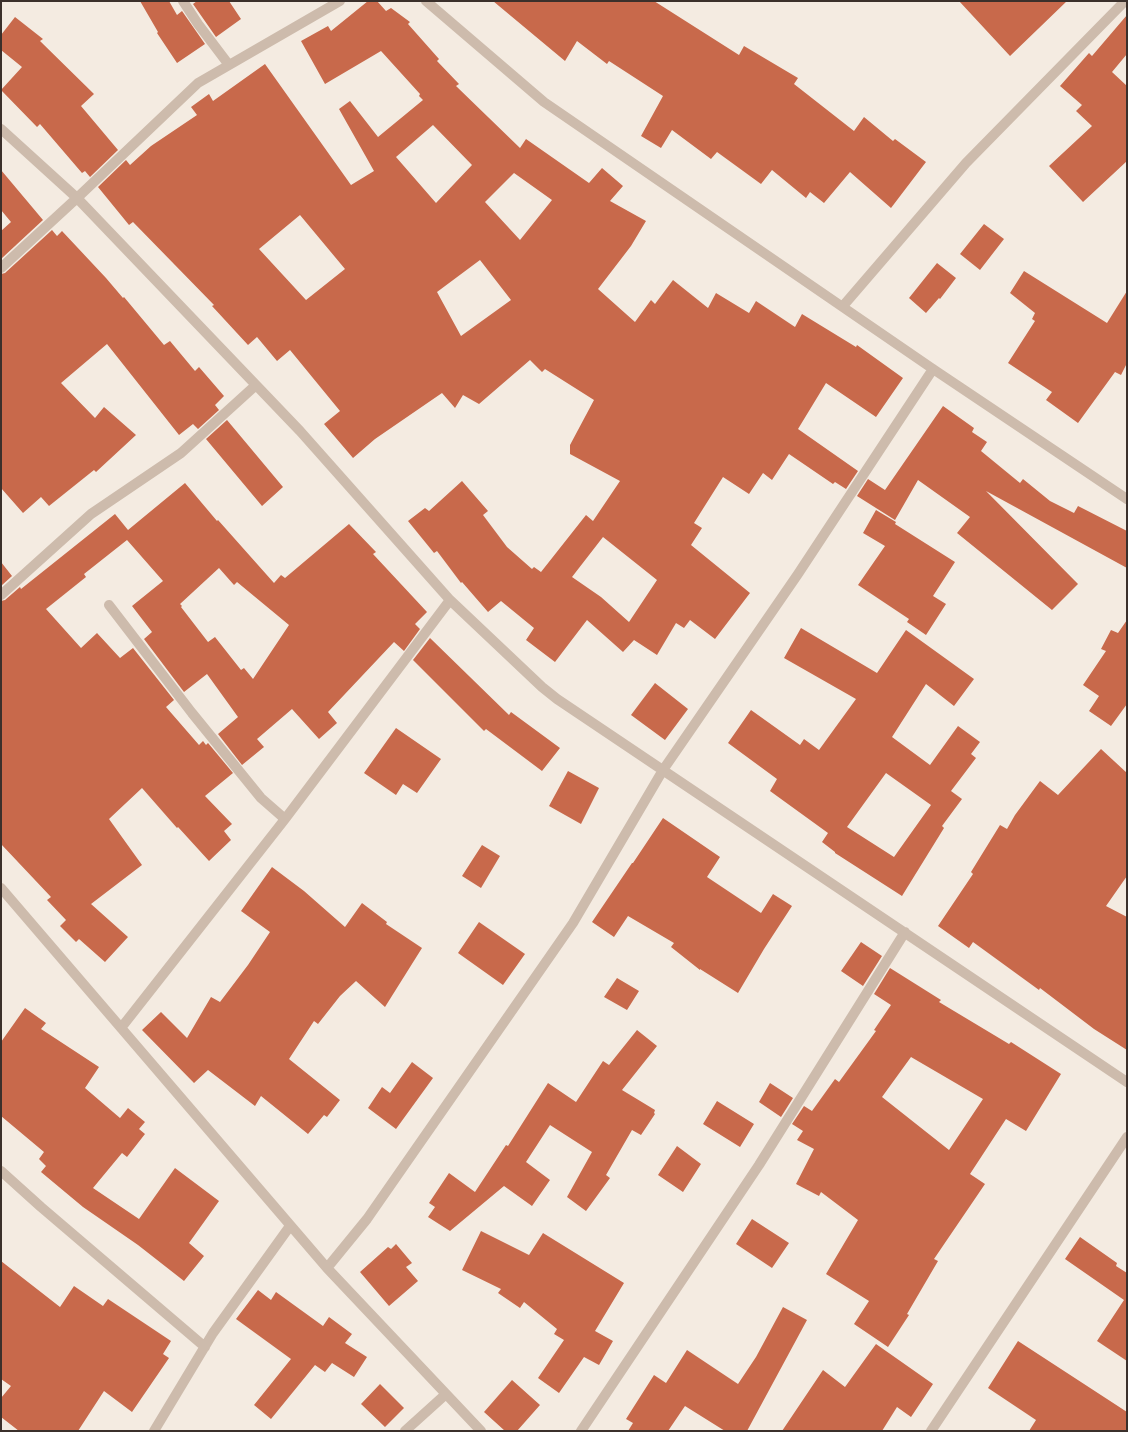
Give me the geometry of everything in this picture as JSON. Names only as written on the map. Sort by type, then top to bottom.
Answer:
[{"type":"street","points":[[183,1],[198,24],[229,65]]},
{"type":"street","points":[[1,268],[198,83],[340,1]]},
{"type":"street","points":[[426,1],[544,102],[933,369],[1127,499]]},
{"type":"street","points":[[842,306],[966,163],[1125,1]]},
{"type":"street","points":[[1,129],[77,198],[300,431],[450,600],[542,686],[557,698],[663,770],[1127,1082]]},
{"type":"street","points":[[327,1268],[367,1219],[573,923],[663,770],[798,574],[933,369]]},
{"type":"street","points":[[1,595],[91,514],[180,453],[256,384]]},
{"type":"street","points":[[121,1028],[285,819],[450,600]]},
{"type":"street","points":[[110,605],[192,713],[261,798],[285,819]]},
{"type":"street","points":[[1,888],[327,1268],[481,1431]]},
{"type":"street","points":[[581,1431],[759,1165],[905,932]]},
{"type":"street","points":[[930,1431],[1127,1137]]},
{"type":"street","points":[[1,1170],[41,1207],[205,1347]]},
{"type":"street","points":[[154,1431],[213,1332],[290,1226]]},
{"type":"street","points":[[405,1431],[446,1394]]},
{"type":"building","points":[[140,1],[169,1],[177,15],[182,11],[205,44],[177,63],[157,33],[158,32]]},
{"type":"building","points":[[197,1],[229,1],[241,19],[216,37],[193,4]]},
{"type":"building","points":[[368,1],[377,1],[386,11],[391,8],[410,22],[408,24],[439,59],[437,61],[459,84],[456,86],[520,148],[526,139],[589,183],[602,168],[623,186],[610,201],[646,221],[631,246],[598,289],[635,322],[651,300],[655,304],[673,280],[708,308],[716,293],[749,313],[756,301],[795,327],[802,314],[856,347],[857,345],[903,378],[876,417],[826,383],[798,429],[858,471],[846,489],[835,482],[833,484],[789,454],[772,480],[763,473],[749,494],[723,477],[694,523],[702,528],[691,545],[750,593],[715,639],[690,620],[684,628],[676,623],[657,655],[634,640],[623,652],[587,620],[555,662],[526,640],[534,628],[501,601],[488,612],[462,582],[461,583],[437,551],[434,553],[408,521],[425,508],[429,511],[462,481],[488,511],[483,515],[507,547],[532,569],[534,567],[541,572],[586,515],[593,521],[620,481],[570,454],[570,445],[594,400],[545,369],[542,372],[530,360],[479,404],[463,395],[455,408],[442,393],[375,439],[353,458],[324,424],[340,411],[290,350],[277,361],[257,337],[248,345],[212,306],[214,305],[133,222],[129,225],[98,187],[126,160],[130,165],[151,146],[197,115],[191,107],[209,94],[213,101],[265,64],[351,185],[374,171],[339,109],[350,101],[378,137],[423,100],[419,96],[420,94],[381,51],[325,84],[301,41],[328,26],[331,31]],"holes":[[[433,125],[472,165],[436,203],[396,157]],[[514,173],[552,200],[520,240],[485,202]],[[300,215],[345,269],[306,300],[259,249]],[[480,260],[511,300],[461,336],[437,292]],[[603,537],[657,580],[629,622],[601,597],[572,577]]]},
{"type":"building","points":[[493,1],[654,1],[739,55],[744,46],[798,78],[794,84],[854,131],[864,117],[893,141],[895,139],[926,162],[891,208],[850,172],[824,203],[810,192],[806,198],[772,170],[761,184],[717,152],[711,159],[672,130],[661,148],[641,136],[663,96],[609,61],[607,64],[577,41],[565,61]]},
{"type":"building","points":[[959,1],[1067,1],[1010,56]]},
{"type":"building","points":[[1127,15],[1127,54],[1112,72],[1127,86],[1127,161],[1083,202],[1049,166],[1092,126],[1076,111],[1082,105],[1060,86],[1089,53],[1092,56]]},
{"type":"building","points":[[15,17],[43,39],[40,41],[94,94],[81,106],[118,150],[90,177],[85,171],[82,173],[40,124],[37,127],[1,90],[22,67],[1,50],[1,35]]},
{"type":"building","points":[[1,170],[43,220],[1,259],[1,231],[11,222],[1,210]]},
{"type":"building","points":[[984,224],[1004,239],[980,270],[960,254]]},
{"type":"building","points":[[52,230],[57,236],[62,231],[123,298],[124,297],[164,345],[170,341],[195,371],[199,367],[224,396],[215,405],[219,410],[198,429],[193,424],[179,435],[107,344],[61,383],[95,418],[104,407],[136,435],[96,472],[94,470],[49,506],[41,497],[23,513],[1,488],[1,274],[5,273]]},
{"type":"building","points":[[937,263],[956,278],[940,299],[939,298],[926,313],[909,298]]},
{"type":"building","points":[[1024,271],[1107,323],[1127,291],[1127,363],[1121,375],[1115,372],[1078,423],[1046,400],[1052,392],[1008,363],[1035,321],[1032,319],[1035,313],[1010,293]]},
{"type":"building","points":[[943,406],[974,428],[972,432],[987,442],[981,451],[1020,483],[1023,479],[1050,501],[1074,513],[1078,506],[1127,531],[1127,568],[986,491],[1078,584],[1052,610],[957,533],[970,517],[918,480],[895,520],[857,496],[868,479],[885,490]]},
{"type":"building","points":[[227,420],[283,487],[262,506],[206,439]]},
{"type":"building","points":[[185,483],[217,521],[218,520],[274,583],[281,575],[285,578],[349,524],[376,552],[373,554],[427,612],[415,624],[420,629],[404,651],[394,642],[328,712],[337,723],[319,739],[292,709],[257,739],[264,747],[242,765],[218,734],[238,717],[207,674],[184,692],[144,639],[152,632],[132,606],[163,581],[127,540],[84,574],[86,577],[46,609],[81,648],[97,633],[120,658],[133,648],[174,700],[166,707],[199,745],[203,741],[206,745],[208,743],[233,773],[205,796],[232,824],[224,831],[231,840],[209,861],[178,827],[177,828],[142,788],[109,819],[142,865],[91,904],[128,937],[105,962],[79,939],[76,942],[60,926],[66,920],[47,900],[51,897],[1,844],[1,601],[5,600],[20,587],[21,589],[115,514],[128,530]],"holes":[[[219,568],[234,585],[237,582],[289,625],[253,679],[244,668],[241,670],[215,637],[208,642],[180,604]]]},
{"type":"building","points":[[876,510],[896,522],[895,524],[955,562],[933,596],[946,604],[926,635],[907,622],[909,619],[858,585],[885,546],[863,533]]},
{"type":"building","points":[[1,562],[12,576],[1,586]]},
{"type":"building","points":[[1127,620],[1127,704],[1111,726],[1089,711],[1099,696],[1083,685],[1106,651],[1101,649],[1111,630],[1118,633]]},
{"type":"building","points":[[801,628],[877,673],[906,630],[974,679],[954,706],[926,684],[892,737],[930,765],[958,726],[980,742],[971,754],[976,758],[951,791],[962,799],[942,826],[944,828],[902,896],[835,853],[822,842],[828,833],[770,791],[777,779],[728,743],[751,710],[800,745],[804,739],[819,750],[856,699],[784,658]],"holes":[[[886,773],[931,805],[894,857],[847,827]]]},
{"type":"building","points":[[430,638],[509,715],[511,712],[560,748],[542,771],[486,729],[484,731],[413,660]]},
{"type":"building","points":[[655,683],[688,709],[665,740],[631,715]]},
{"type":"building","points":[[396,728],[441,759],[417,793],[403,784],[396,795],[364,773]]},
{"type":"building","points":[[1101,749],[1127,773],[1127,876],[1106,906],[1127,917],[1127,1050],[1094,1029],[1040,988],[1039,990],[973,942],[969,948],[938,926],[973,874],[971,872],[1000,825],[1007,829],[1015,815],[1040,781],[1058,795]]},
{"type":"building","points":[[568,771],[599,788],[581,824],[549,806]]},
{"type":"building","points":[[663,818],[720,857],[707,877],[761,913],[773,894],[792,906],[738,993],[700,970],[671,947],[674,943],[628,916],[614,937],[592,922]]},
{"type":"building","points":[[482,845],[500,856],[481,888],[462,876]]},
{"type":"building","points":[[272,867],[304,891],[345,927],[362,903],[387,922],[386,924],[422,948],[385,1007],[356,981],[340,996],[318,1024],[314,1021],[289,1059],[340,1100],[327,1117],[324,1115],[308,1134],[261,1096],[255,1106],[208,1070],[194,1083],[142,1030],[161,1012],[187,1038],[211,997],[220,1002],[248,965],[270,932],[241,911]]},
{"type":"building","points":[[479,922],[525,954],[503,985],[458,953]]},
{"type":"building","points":[[861,942],[882,956],[863,986],[841,971]]},
{"type":"building","points":[[890,968],[941,1000],[939,1002],[1009,1044],[1011,1042],[1061,1074],[1026,1131],[1006,1119],[970,1174],[985,1184],[934,1259],[938,1261],[907,1314],[909,1315],[888,1347],[854,1324],[869,1301],[826,1274],[858,1220],[821,1192],[819,1196],[796,1184],[814,1149],[797,1140],[803,1131],[792,1124],[804,1106],[812,1111],[835,1079],[839,1082],[876,1031],[874,1030],[891,1005],[874,994]],"holes":[[[911,1057],[983,1099],[949,1150],[882,1097]]]},
{"type":"building","points":[[617,978],[639,991],[627,1010],[604,997]]},
{"type":"building","points":[[25,1008],[46,1023],[41,1029],[99,1067],[85,1088],[120,1118],[128,1108],[145,1122],[139,1129],[145,1134],[127,1157],[122,1153],[93,1188],[139,1219],[175,1168],[219,1201],[189,1243],[204,1256],[184,1281],[138,1245],[83,1207],[41,1172],[46,1166],[39,1159],[44,1152],[1,1116],[1,1042]]},
{"type":"building","points":[[637,1030],[657,1046],[622,1090],[655,1110],[655,1114],[641,1135],[632,1130],[606,1175],[610,1178],[586,1211],[567,1197],[592,1152],[550,1125],[526,1162],[550,1180],[532,1206],[504,1186],[450,1231],[428,1217],[435,1207],[429,1203],[449,1173],[475,1192],[506,1145],[508,1146],[548,1083],[576,1102],[603,1061],[609,1065]]},
{"type":"building","points":[[412,1062],[433,1078],[396,1129],[368,1108],[382,1087],[390,1093]]},
{"type":"building","points":[[770,1083],[793,1098],[781,1117],[759,1102]]},
{"type":"building","points":[[717,1101],[754,1124],[740,1147],[703,1124]]},
{"type":"building","points":[[677,1146],[701,1164],[683,1192],[658,1175]]},
{"type":"building","points":[[752,1219],[789,1243],[772,1268],[736,1244]]},
{"type":"building","points":[[481,1231],[529,1255],[543,1233],[624,1283],[595,1331],[613,1341],[599,1365],[584,1357],[559,1393],[538,1378],[564,1340],[554,1334],[557,1329],[524,1302],[520,1308],[498,1293],[501,1289],[462,1270]]},
{"type":"building","points":[[1080,1237],[1117,1263],[1116,1266],[1127,1273],[1127,1361],[1097,1341],[1124,1300],[1065,1259]]},
{"type":"building","points":[[396,1244],[412,1263],[406,1267],[418,1281],[389,1306],[360,1272],[388,1247],[391,1249]]},
{"type":"building","points":[[1,1261],[60,1307],[74,1286],[103,1306],[108,1299],[171,1341],[163,1354],[169,1358],[132,1412],[104,1391],[78,1431],[19,1431],[1,1417],[1,1398],[11,1386],[1,1379]]},
{"type":"building","points":[[258,1290],[271,1300],[276,1292],[323,1326],[329,1317],[352,1334],[345,1343],[367,1357],[354,1377],[332,1363],[325,1372],[315,1365],[271,1419],[254,1405],[291,1359],[236,1319]]},
{"type":"building","points":[[783,1307],[807,1320],[747,1431],[725,1431],[685,1406],[668,1431],[628,1431],[633,1423],[626,1419],[654,1375],[666,1383],[687,1350],[738,1384],[756,1357]]},
{"type":"building","points":[[1018,1341],[1127,1412],[1127,1431],[1029,1431],[1036,1420],[988,1388]]},
{"type":"building","points":[[876,1344],[933,1384],[911,1417],[897,1407],[882,1431],[782,1431],[823,1370],[845,1387]]},
{"type":"building","points":[[512,1380],[540,1405],[517,1431],[505,1431],[484,1412]]},
{"type":"building","points":[[380,1384],[404,1408],[385,1427],[361,1404]]}]
